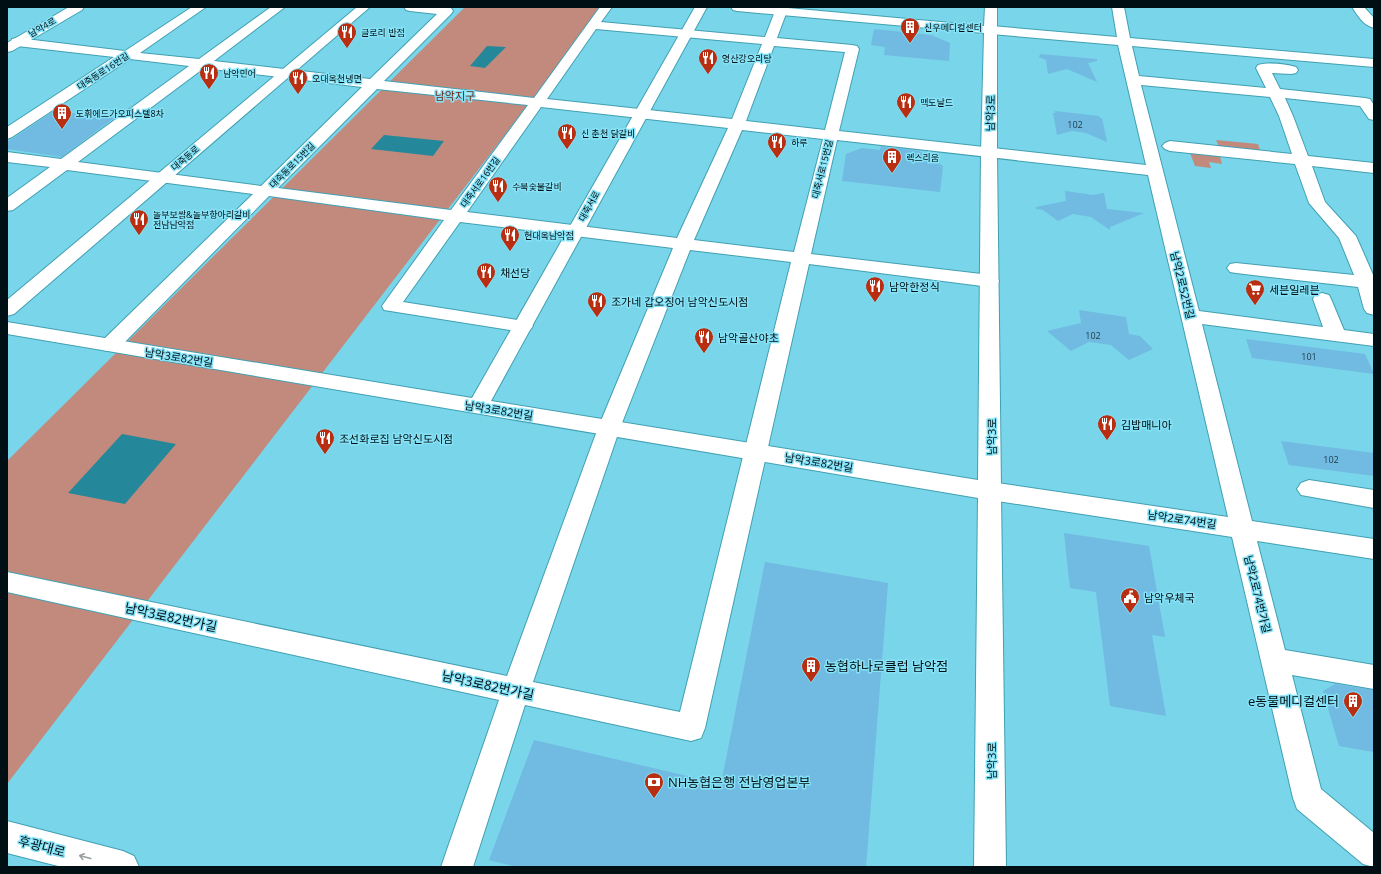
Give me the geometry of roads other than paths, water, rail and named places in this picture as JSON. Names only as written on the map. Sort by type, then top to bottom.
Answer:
[{"type":"street","name":"남악4로","points":[[10,44],[78,7]]},
{"type":"street","name":"대죽동로16번길","points":[[7,134],[200,7]]},
{"type":"street","points":[[7,206],[279,7]]},
{"type":"street","name":"대죽동로","points":[[7,310],[364,7]]},
{"type":"street","name":"대죽동로15번길","points":[[110,346],[447,10],[410,7]]},
{"type":"street","name":"대죽서로16번길","points":[[523,326],[391,306],[606,7]]},
{"type":"street","name":"대죽서로","points":[[478,406],[701,7]]},
{"type":"street","points":[[737,7],[1374,63]]},
{"type":"street","name":"남악3로","points":[[990,867],[991,491],[989,153],[991,7]]},
{"type":"street","name":"남악2로52번길","points":[[1118,7],[1124,41],[1242,528]]},
{"type":"street","points":[[1358,7],[1364,16],[1374,24]]},
{"type":"street","points":[[457,867],[516,691],[610,428],[683,244],[737,125],[781,11]]},
{"type":"street","points":[[593,25],[686,33]]},
{"type":"street","name":"대죽서로15번길","points":[[686,33],[852,49],[756,452]]},
{"type":"street","points":[[10,44],[127,55],[537,103],[1155,171]]},
{"type":"street","points":[[1248,66],[1302,71]]},
{"type":"street","points":[[1263,68],[1286,116],[1317,203],[1346,236],[1370,283],[1374,309]]},
{"type":"street","points":[[1134,80],[1365,102],[1374,116]]},
{"type":"street","points":[[1170,146],[1374,168]]},
{"type":"street","points":[[7,157],[456,216],[990,281]]},
{"type":"street","points":[[1236,268],[1370,283]]},
{"type":"street","points":[[1322,299],[1336,335]]},
{"type":"street","points":[[1190,316],[1374,340]]},
{"type":"street","name":"남악3로82번길","points":[[7,328],[991,491]]},
{"type":"street","name":"남악3로82번가길","points":[[7,582],[691,728],[756,452]]},
{"type":"street","points":[[1309,489],[1374,499]]},
{"type":"street","name":"남악2로74번길","points":[[991,491],[1374,549]]},
{"type":"street","name":"남악2로74번가길","points":[[1242,528],[1308,798],[1374,853]]},
{"type":"street","points":[[1274,660],[1374,678]]},
{"type":"street","name":"후광대로","points":[[7,837],[123,867]]},
{"type":"water","points":[[487,46],[506,47],[485,68],[470,66]]},
{"type":"water","points":[[384,135],[444,141],[433,156],[371,149]]},
{"type":"water","points":[[122,434],[176,444],[125,504],[68,493]]},
{"type":"place","name":"신우메디컬센터","points":[[910,44]]},
{"type":"place","name":"글로리 반점","points":[[347,49]]},
{"type":"place","name":"영산강오리탕","points":[[708,75]]},
{"type":"place","name":"남악민어","points":[[209,90]]},
{"type":"place","name":"오대옥천냉면","points":[[298,95]]},
{"type":"place","name":"맥도날드","points":[[906,119]]},
{"type":"place","name":"도휘에드가오피스텔8차","points":[[62,130]]},
{"type":"place","name":"신 춘천 닭갈비","points":[[567,150]]},
{"type":"place","name":"하루","points":[[777,159]]},
{"type":"place","name":"렉스리움","points":[[892,174]]},
{"type":"place","name":"수북숯불갈비","points":[[498,203]]},
{"type":"place","name":"놀부보쌈&놀부항아리갈비 전남남악점","points":[[139,236]]},
{"type":"place","name":"현대옥남악점","points":[[510,252]]},
{"type":"place","name":"채선당","points":[[486,289]]},
{"type":"place","name":"남악한정식","points":[[875,303]]},
{"type":"place","name":"세븐일레븐","points":[[1255,306]]},
{"type":"place","name":"조가네 갑오징어 남악신도시점","points":[[597,318]]},
{"type":"place","name":"남악골산야초","points":[[704,354]]},
{"type":"place","name":"김밥매니아","points":[[1107,441]]},
{"type":"place","name":"조선화로집 남악신도시점","points":[[325,455]]},
{"type":"place","name":"남악우체국","points":[[1130,614]]},
{"type":"place","name":"농협하나로클럽 남악점","points":[[811,683]]},
{"type":"place","name":"e동물메디컬센터","points":[[1353,718]]},
{"type":"place","name":"NH농협은행 전남영업본부","points":[[654,799]]},
{"type":"district","name":"남악지구","points":[[455,95]]}]
